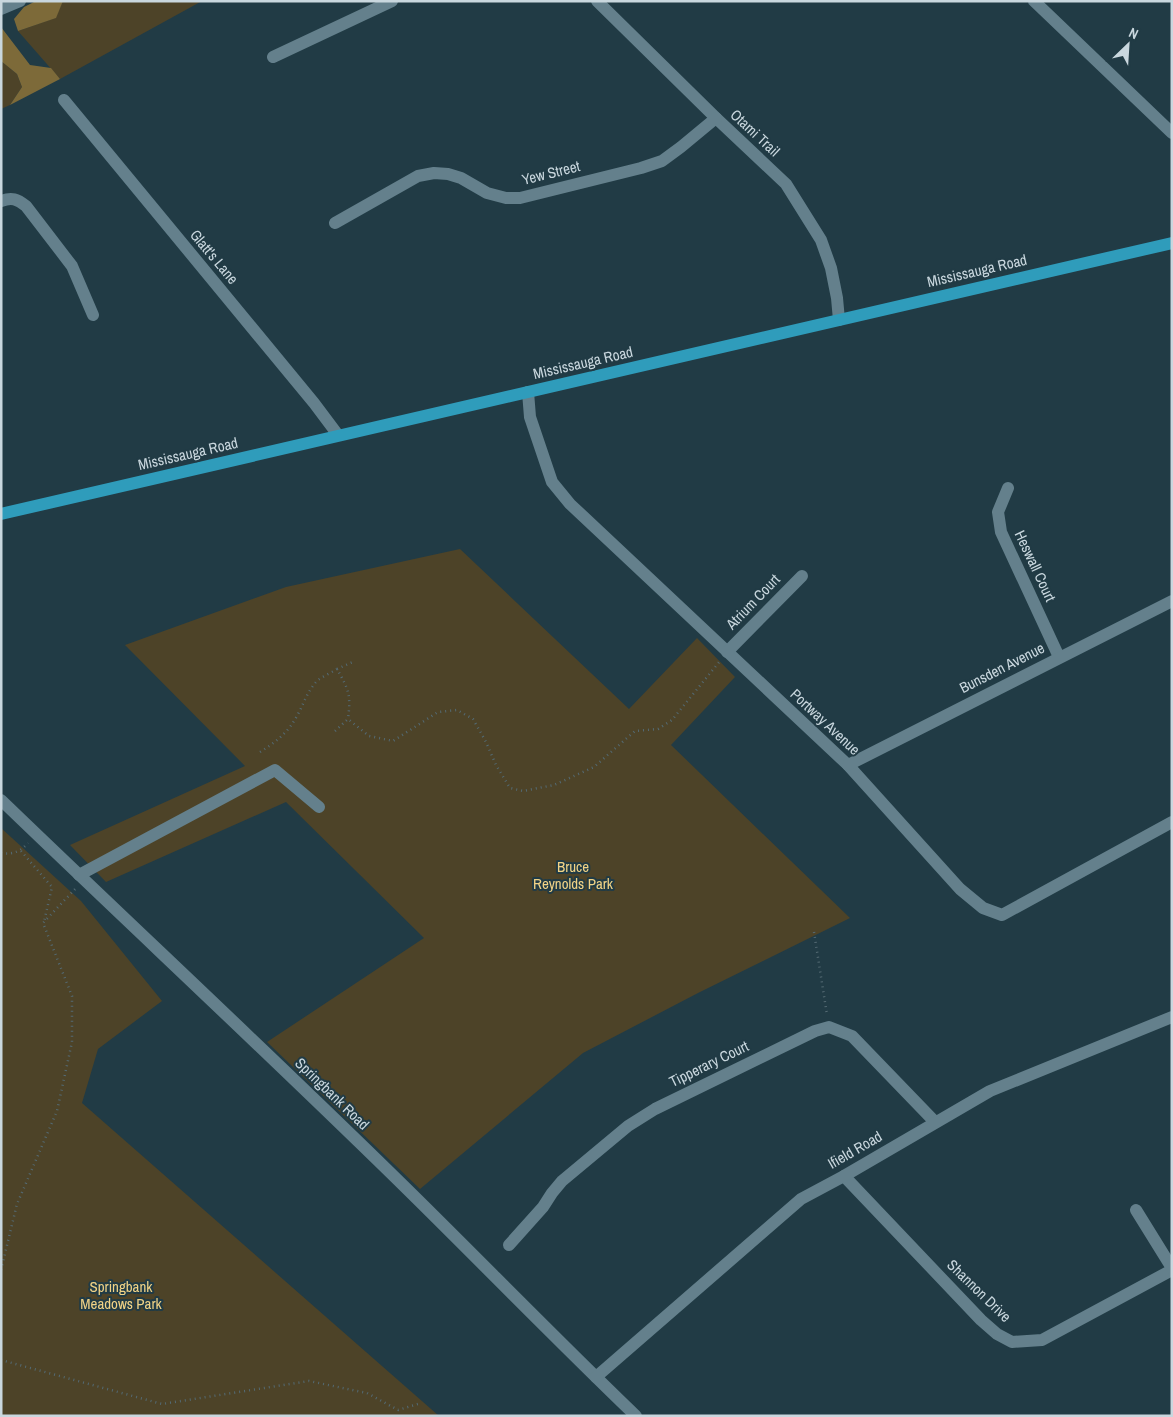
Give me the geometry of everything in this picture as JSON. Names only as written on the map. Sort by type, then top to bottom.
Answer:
[{"type":"main road","name":"Mississauga Road","points":[[1,514],[1172,243]]},
{"type":"street","points":[[1,9],[20,1]]},
{"type":"street","points":[[273,57],[392,1]]},
{"type":"street","name":"Otami Trail","points":[[597,1],[786,184],[821,240],[831,268],[839,320]]},
{"type":"street","points":[[1034,1],[1172,133]]},
{"type":"street","name":"Glatt's Lane","points":[[64,100],[314,403],[338,435]]},
{"type":"street","name":"Yew Street","points":[[335,223],[418,176],[434,173],[448,174],[461,178],[487,193],[506,198],[520,198],[641,168],[662,161],[716,118]]},
{"type":"street","points":[[1,201],[9,198],[18,200],[26,206],[72,266],[93,315]]},
{"type":"street","name":"Portway Avenue","points":[[528,392],[530,417],[552,482],[570,504],[848,765],[960,889],[984,908],[1002,915],[1172,822]]},
{"type":"street","name":"Heswall Court","points":[[1008,488],[998,512],[1001,532],[1059,657]]},
{"type":"street","name":"Atrium Court","points":[[727,652],[802,576]]},
{"type":"street","name":"Bunsden Avenue","points":[[848,765],[1172,601]]},
{"type":"street","points":[[82,878],[275,770],[319,807]]},
{"type":"street","name":"Springbank Road","points":[[1,800],[406,1188],[636,1416]]},
{"type":"street","name":"Ifield Road","points":[[596,1377],[801,1200],[990,1091],[1172,1017]]},
{"type":"street","points":[[829,1027],[852,1036],[935,1122]]},
{"type":"street","name":"Tipperary Court","points":[[510,1245],[543,1207],[562,1181],[628,1126],[655,1109],[815,1030],[829,1027]]},
{"type":"street","name":"Shannon Drive","points":[[844,1176],[981,1320],[997,1334],[1012,1342],[1042,1340],[1172,1269]]},
{"type":"street","points":[[1136,1210],[1172,1269]]},
{"type":"path","points":[[348,719],[369,736],[393,741],[438,712],[457,710],[473,719],[510,788],[523,790],[554,785],[594,767],[635,731],[658,729],[672,720],[727,652]]},
{"type":"path","points":[[260,752],[277,742],[289,729],[298,716],[308,693],[318,681],[355,661]]},
{"type":"path","points":[[335,731],[348,719],[351,702],[348,688],[338,669]]},
{"type":"path","points":[[1,853],[21,851],[37,834]]},
{"type":"path","points":[[1,1270],[17,1204],[57,1111],[72,1042],[72,996],[43,923],[52,887],[21,851]]},
{"type":"path","points":[[43,923],[82,878]]},
{"type":"path","points":[[814,932],[829,1027]]},
{"type":"path","points":[[1,1360],[162,1404],[309,1381],[367,1393],[398,1410],[418,1404]]},
{"type":"green space","points":[[63,1],[202,1],[60,79],[18,31],[55,18]]},
{"type":"green space","points":[[1,61],[17,74],[22,87],[10,105],[1,109]]},
{"type":"green space","name":"Bruce Reynolds Park","points":[[460,549],[629,709],[697,638],[735,677],[671,745],[850,918],[698,993],[583,1053],[420,1189],[267,1042],[424,938],[286,802],[106,882],[70,845],[245,766],[125,645],[286,587]]},
{"type":"green space","name":"Springbank Meadows Park","points":[[1,828],[81,901],[162,1001],[98,1049],[82,1103],[439,1416],[1,1416]]},
{"type":"shaded area","points":[[36,1],[63,1],[56,18],[18,31],[14,19],[24,7]]},
{"type":"shaded area","points":[[1,27],[30,65],[51,68],[60,79],[10,105],[22,87],[17,74],[1,61]]}]
